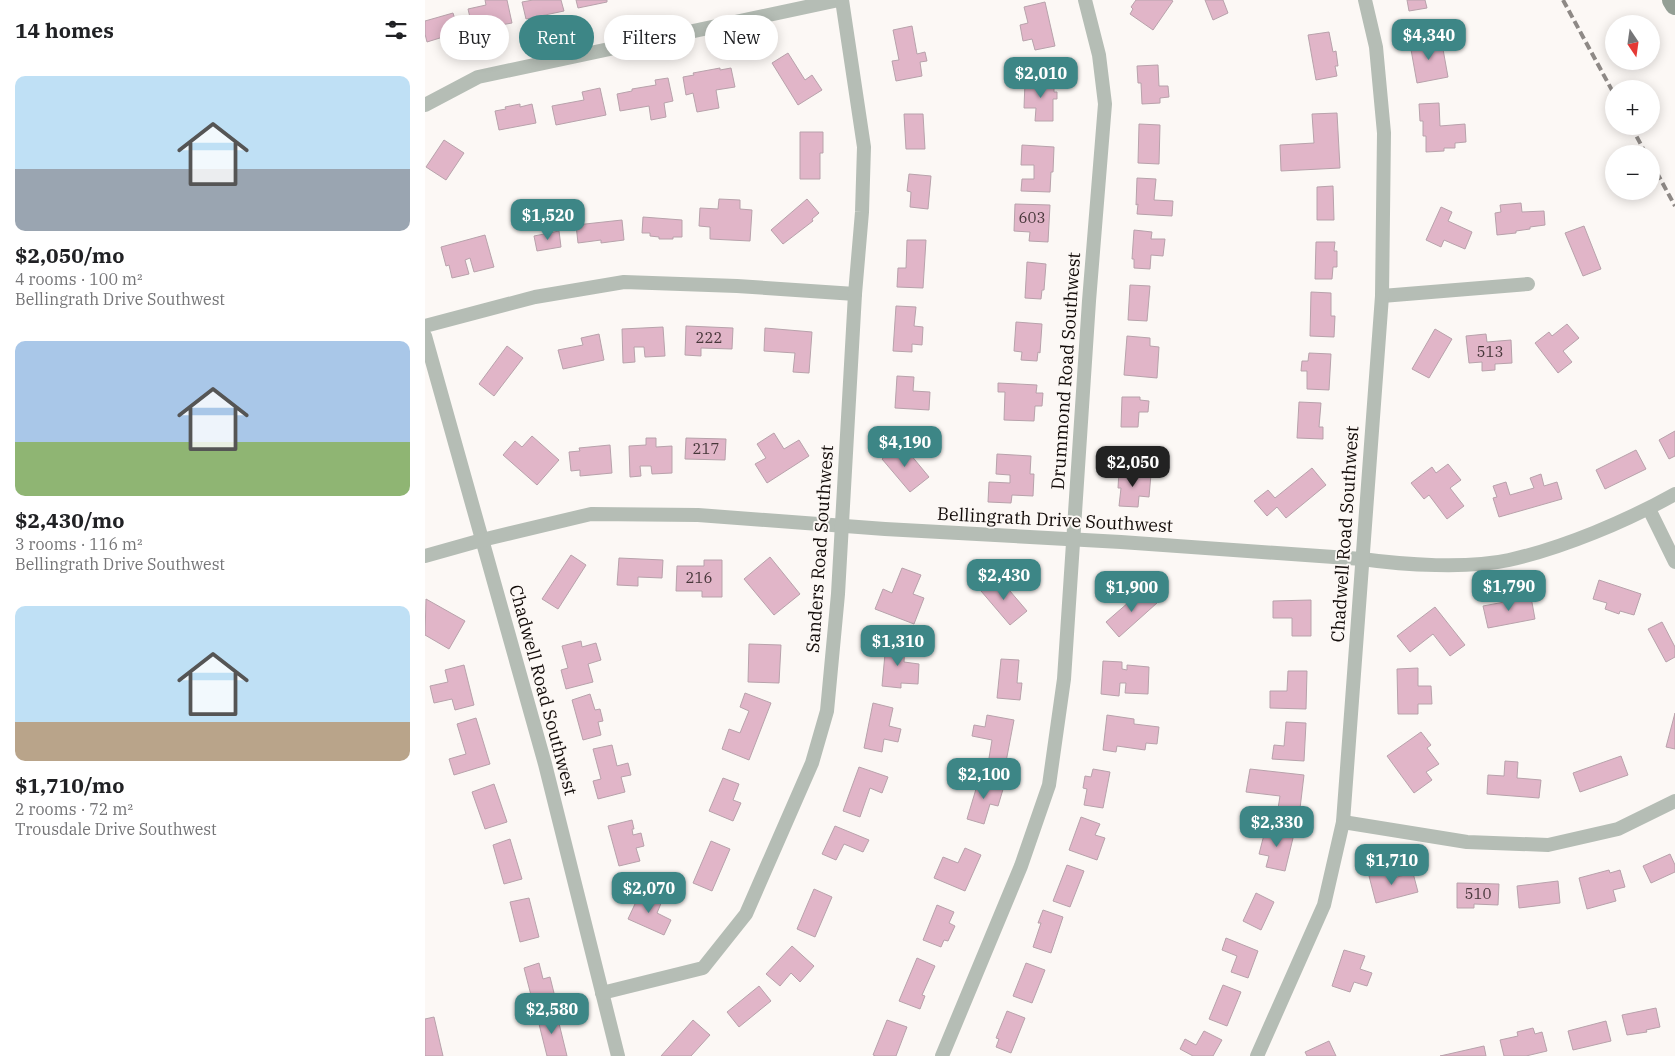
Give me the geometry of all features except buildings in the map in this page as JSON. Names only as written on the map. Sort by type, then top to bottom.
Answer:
[{"type":"main road","points":[[1672,0],[1675,5]]},
{"type":"street","points":[[425,105],[478,77],[841,0]]},
{"type":"street","name":"Sanders Road Southwest","points":[[602,993],[703,968],[746,914],[812,763],[827,711],[838,594],[855,294],[862,212],[864,147],[841,0]]},
{"type":"street","name":"Drummond Road Southwest","points":[[942,1056],[1021,866],[1049,785],[1064,679],[1089,301],[1105,104],[1099,55],[1085,0]]},
{"type":"street","name":"Chadwell Road Southwest","points":[[1257,1056],[1323,905],[1343,822],[1382,296],[1384,133],[1376,47],[1365,0]]},
{"type":"street","points":[[425,326],[535,297],[624,282],[737,286],[855,294]]},
{"type":"street","points":[[1382,296],[1528,284]]},
{"type":"street","name":"Chadwell Road Southwest","points":[[425,336],[545,764],[618,1056]]},
{"type":"street","name":"Bellingrath Drive Southwest","points":[[425,556],[482,540],[591,514],[697,515],[842,526],[1074,539],[1385,562],[1465,565],[1509,560],[1563,545],[1649,509],[1675,494]]},
{"type":"street","points":[[1649,509],[1675,562]]},
{"type":"street","points":[[1343,822],[1467,842],[1548,845],[1618,830],[1675,801]]},
{"type":"railway","points":[[1563,0],[1606,80]]},
{"type":"railway","points":[[1636,135],[1641,145]]},
{"type":"railway","points":[[1660,178],[1675,206]]}]
